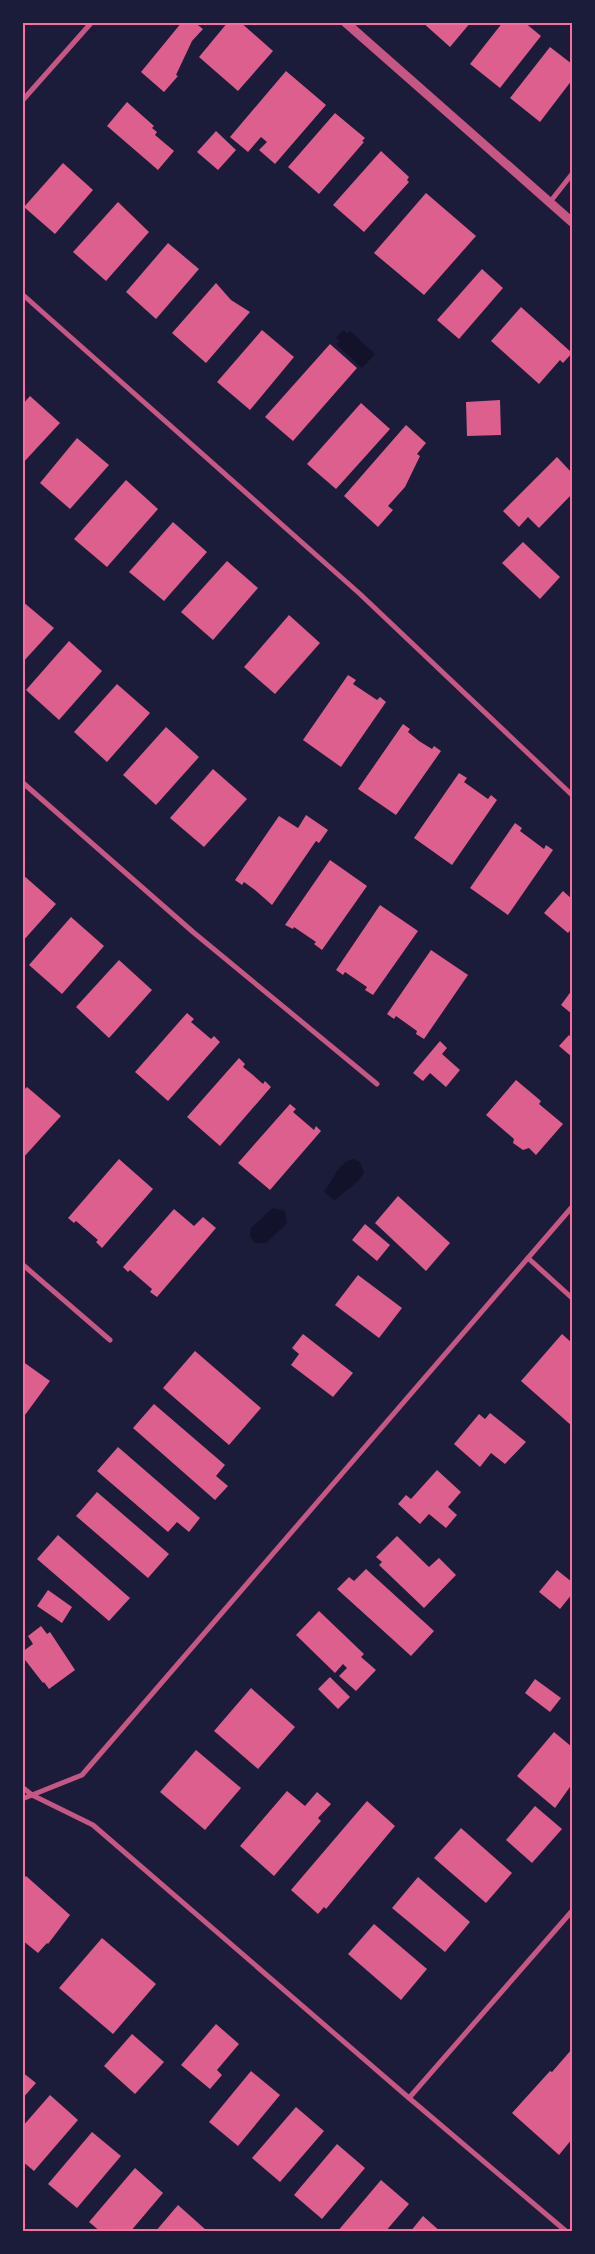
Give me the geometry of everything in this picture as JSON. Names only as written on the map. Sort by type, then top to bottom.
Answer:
[{"type":"street","points":[[22,101],[92,22]]},
{"type":"street","points":[[345,22],[572,222]]},
{"type":"street","points":[[550,202],[572,174]]},
{"type":"street","points":[[22,294],[360,594],[572,795]]},
{"type":"street","points":[[22,782],[193,932],[377,1084]]},
{"type":"street","points":[[22,1799],[82,1775],[572,1207]]},
{"type":"street","points":[[528,1258],[572,1298]]},
{"type":"street","points":[[22,1264],[110,1340]]},
{"type":"street","points":[[22,1787],[32,1795],[93,1825],[567,2232]]},
{"type":"street","points":[[409,2098],[572,1911]]},
{"type":"shaded area","points":[[343,330],[347,334],[350,331],[375,354],[362,368],[337,345],[340,341],[336,338]]},
{"type":"shaded area","points":[[353,1159],[360,1162],[364,1173],[354,1185],[334,1201],[324,1191],[339,1169],[347,1161]]},
{"type":"shaded area","points":[[273,1208],[285,1211],[287,1223],[266,1243],[254,1243],[250,1236],[251,1228]]},
{"type":"building","points":[[182,22],[194,22],[203,29],[192,41],[176,75],[178,76],[164,92],[141,72]]},
{"type":"building","points":[[228,22],[240,22],[273,51],[238,91],[199,57]]},
{"type":"building","points":[[422,22],[471,22],[450,47]]},
{"type":"building","points":[[503,22],[524,22],[541,36],[500,88],[470,64]]},
{"type":"building","points":[[550,47],[572,64],[572,80],[540,122],[510,98]]},
{"type":"building","points":[[286,71],[326,105],[275,164],[259,150],[267,142],[261,137],[248,152],[230,137]]},
{"type":"building","points":[[127,102],[154,126],[152,128],[157,132],[155,135],[174,151],[158,170],[107,126]]},
{"type":"building","points":[[335,113],[365,138],[362,141],[364,142],[319,194],[288,167]]},
{"type":"building","points":[[216,131],[236,150],[218,170],[197,152]]},
{"type":"building","points":[[381,151],[409,177],[407,180],[409,182],[364,232],[333,205]]},
{"type":"building","points":[[63,163],[93,190],[55,234],[24,207]]},
{"type":"building","points":[[426,193],[476,236],[424,295],[374,253]]},
{"type":"building","points":[[118,202],[149,232],[106,281],[73,252]]},
{"type":"building","points":[[168,243],[199,269],[156,319],[126,292]]},
{"type":"building","points":[[482,269],[503,288],[459,339],[437,320]]},
{"type":"building","points":[[216,283],[231,300],[250,312],[206,363],[172,333]]},
{"type":"building","points":[[521,307],[572,353],[563,363],[560,360],[539,384],[491,341]]},
{"type":"building","points":[[262,330],[294,357],[250,410],[217,382]]},
{"type":"building","points":[[330,344],[357,368],[293,441],[265,417]]},
{"type":"building","points":[[30,396],[60,423],[22,464],[22,405]]},
{"type":"building","points":[[500,400],[501,435],[467,436],[466,402]]},
{"type":"building","points":[[361,403],[390,429],[336,489],[307,464]]},
{"type":"building","points":[[406,425],[426,443],[417,454],[420,456],[405,487],[388,506],[393,510],[378,527],[344,496]]},
{"type":"building","points":[[77,438],[109,465],[70,509],[40,483]]},
{"type":"building","points":[[557,457],[572,473],[572,494],[539,528],[528,517],[519,527],[503,511]]},
{"type":"building","points":[[126,480],[158,509],[107,567],[74,539]]},
{"type":"building","points":[[173,522],[207,552],[164,601],[129,572]]},
{"type":"building","points":[[523,542],[560,577],[540,599],[502,563]]},
{"type":"building","points":[[227,561],[258,588],[213,640],[181,612]]},
{"type":"building","points":[[22,601],[54,628],[22,663]]},
{"type":"building","points":[[289,615],[320,643],[275,694],[244,667]]},
{"type":"building","points":[[69,641],[102,671],[59,720],[26,690]]},
{"type":"building","points":[[348,675],[356,680],[353,684],[377,700],[380,697],[386,702],[341,767],[303,740]]},
{"type":"building","points":[[117,684],[150,713],[107,762],[74,732]]},
{"type":"building","points":[[403,724],[410,729],[408,732],[419,741],[432,749],[434,746],[441,751],[396,815],[358,789]]},
{"type":"building","points":[[166,727],[199,757],[156,805],[123,775]]},
{"type":"building","points":[[213,769],[247,799],[204,847],[170,818]]},
{"type":"building","points":[[459,773],[467,778],[464,782],[488,799],[491,795],[497,800],[452,865],[414,838]]},
{"type":"building","points":[[306,815],[328,830],[319,843],[316,841],[272,905],[244,882],[242,885],[235,880],[279,816],[298,828]]},
{"type":"building","points":[[515,823],[522,828],[520,831],[544,849],[546,845],[553,850],[508,915],[470,888]]},
{"type":"building","points":[[330,860],[367,886],[322,950],[314,944],[316,942],[294,927],[293,929],[285,925]]},
{"type":"building","points":[[22,874],[56,904],[22,942]]},
{"type":"building","points":[[563,891],[572,899],[572,928],[568,933],[544,913]]},
{"type":"building","points":[[380,905],[418,931],[373,995],[365,990],[367,987],[345,972],[343,975],[336,970]]},
{"type":"building","points":[[71,917],[104,946],[62,994],[29,965]]},
{"type":"building","points":[[431,950],[468,975],[424,1039],[416,1034],[417,1031],[396,1016],[394,1019],[387,1014]]},
{"type":"building","points":[[119,960],[152,990],[109,1038],[76,1007]]},
{"type":"building","points":[[572,990],[572,1014],[561,1005]]},
{"type":"building","points":[[187,1013],[194,1019],[191,1022],[211,1039],[214,1036],[220,1042],[168,1101],[135,1072]]},
{"type":"building","points":[[569,1035],[572,1038],[572,1057],[559,1046]]},
{"type":"building","points":[[440,1041],[447,1048],[442,1054],[460,1070],[446,1087],[430,1073],[423,1081],[413,1073]]},
{"type":"building","points":[[239,1058],[245,1064],[243,1067],[263,1084],[265,1081],[271,1087],[220,1146],[187,1117]]},
{"type":"building","points":[[516,1080],[541,1101],[539,1104],[563,1124],[536,1155],[529,1148],[523,1150],[513,1143],[514,1139],[486,1115]]},
{"type":"building","points":[[27,1087],[61,1116],[22,1159],[22,1092]]},
{"type":"building","points":[[290,1104],[296,1109],[293,1112],[314,1130],[316,1126],[321,1131],[270,1190],[238,1163]]},
{"type":"building","points":[[119,1159],[153,1189],[102,1248],[96,1242],[98,1240],[76,1221],[74,1223],[68,1218]]},
{"type":"building","points":[[398,1196],[450,1243],[426,1271],[375,1223]]},
{"type":"building","points":[[174,1209],[194,1226],[203,1217],[216,1228],[157,1297],[150,1292],[152,1289],[130,1270],[128,1272],[123,1267]]},
{"type":"building","points":[[365,1224],[390,1245],[377,1261],[352,1240]]},
{"type":"building","points":[[358,1275],[402,1308],[379,1338],[335,1305]]},
{"type":"building","points":[[303,1334],[353,1373],[333,1397],[291,1365],[299,1354],[292,1348]]},
{"type":"building","points":[[562,1334],[572,1343],[572,1426],[521,1381]]},
{"type":"building","points":[[195,1351],[261,1408],[229,1445],[163,1388]]},
{"type":"building","points":[[22,1361],[50,1381],[22,1419]]},
{"type":"building","points":[[154,1404],[225,1465],[216,1476],[228,1486],[215,1500],[133,1428]]},
{"type":"building","points":[[490,1413],[526,1442],[505,1464],[491,1453],[480,1467],[454,1444],[479,1414],[485,1419]]},
{"type":"building","points":[[118,1447],[200,1518],[189,1532],[177,1522],[168,1532],[97,1471]]},
{"type":"building","points":[[437,1470],[461,1492],[448,1507],[457,1515],[446,1528],[429,1514],[420,1524],[398,1504],[406,1495],[411,1499]]},
{"type":"building","points":[[97,1492],[169,1554],[148,1578],[76,1516]]},
{"type":"building","points":[[58,1535],[130,1598],[109,1621],[37,1559]]},
{"type":"building","points":[[397,1536],[429,1567],[439,1558],[456,1575],[424,1608],[379,1565],[382,1562],[376,1557]]},
{"type":"building","points":[[366,1569],[434,1631],[411,1656],[337,1589],[349,1577],[354,1581]]},
{"type":"building","points":[[557,1570],[572,1582],[572,1594],[560,1609],[539,1592]]},
{"type":"building","points":[[48,1590],[72,1607],[62,1623],[37,1606]]},
{"type":"building","points":[[319,1611],[364,1654],[361,1657],[376,1670],[356,1691],[339,1676],[347,1668],[343,1664],[335,1673],[296,1635]]},
{"type":"building","points":[[41,1626],[47,1634],[50,1632],[75,1670],[49,1689],[22,1656],[22,1652],[33,1644],[28,1636]]},
{"type":"building","points":[[330,1677],[350,1697],[338,1709],[318,1689]]},
{"type":"building","points":[[535,1679],[561,1698],[550,1712],[525,1693]]},
{"type":"building","points":[[251,1688],[295,1727],[258,1769],[214,1731]]},
{"type":"building","points":[[554,1732],[572,1747],[572,1784],[555,1808],[517,1776]]},
{"type":"building","points":[[196,1750],[241,1788],[205,1830],[160,1792]]},
{"type":"building","points":[[287,1791],[305,1806],[317,1792],[331,1804],[318,1818],[321,1821],[274,1876],[240,1846]]},
{"type":"building","points":[[367,1801],[395,1826],[326,1909],[324,1907],[318,1914],[291,1890]]},
{"type":"building","points":[[535,1806],[562,1829],[532,1863],[506,1840]]},
{"type":"building","points":[[461,1828],[512,1873],[486,1903],[434,1858]]},
{"type":"building","points":[[26,1876],[70,1915],[48,1944],[38,1953],[22,1940],[22,1880]]},
{"type":"building","points":[[418,1877],[470,1922],[445,1952],[392,1908]]},
{"type":"building","points":[[374,1924],[427,1969],[401,2000],[348,1954]]},
{"type":"building","points":[[102,1938],[156,1984],[113,2034],[59,1988]]},
{"type":"building","points":[[216,2024],[239,2044],[217,2070],[222,2075],[210,2089],[181,2065]]},
{"type":"building","points":[[132,2034],[164,2062],[135,2094],[104,2066]]},
{"type":"building","points":[[572,2049],[572,2139],[559,2155],[512,2113]]},
{"type":"building","points":[[251,2071],[280,2095],[238,2146],[209,2122]]},
{"type":"building","points":[[22,2072],[36,2083],[22,2099]]},
{"type":"building","points":[[50,2095],[78,2120],[34,2171],[22,2161],[22,2127]]},
{"type":"building","points":[[296,2107],[324,2131],[280,2182],[252,2158]]},
{"type":"building","points":[[92,2132],[121,2156],[77,2208],[48,2184]]},
{"type":"building","points":[[337,2144],[365,2168],[322,2219],[294,2195]]},
{"type":"building","points":[[135,2168],[163,2193],[130,2232],[101,2232],[89,2222]]},
{"type":"building","points":[[381,2180],[409,2204],[385,2232],[337,2232]]},
{"type":"building","points":[[178,2205],[206,2230],[204,2232],[155,2232]]},
{"type":"building","points":[[423,2216],[441,2232],[410,2232]]}]
